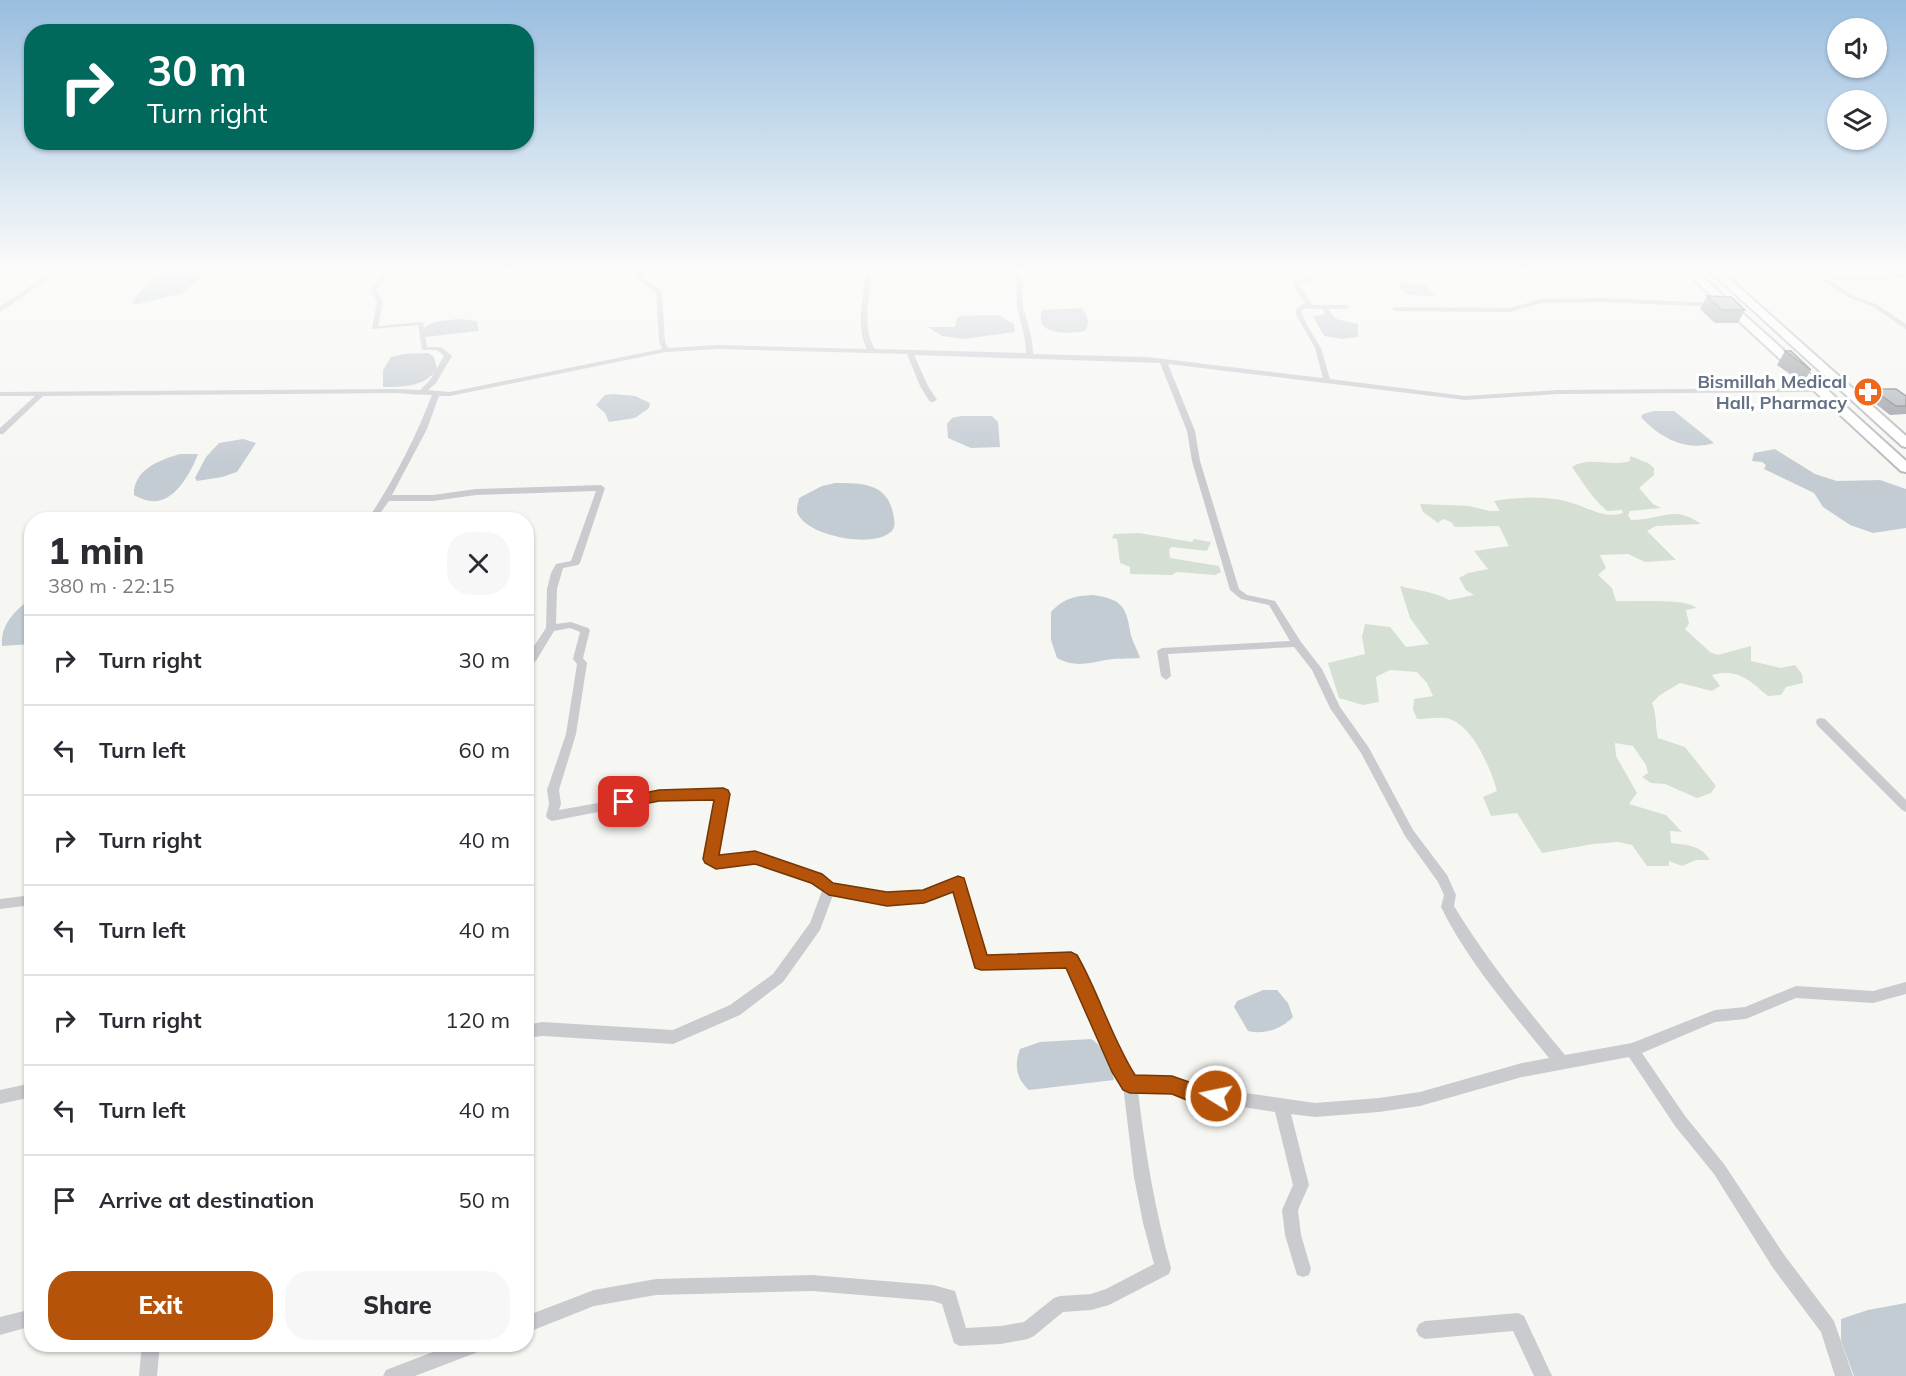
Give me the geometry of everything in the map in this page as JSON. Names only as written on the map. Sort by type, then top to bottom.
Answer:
[{"type":"highway","points":[[1761,336],[1906,468]]},
{"type":"highway","points":[[1787,336],[1906,443]]},
{"type":"street","points":[[420,394],[433,381],[448,356],[439,348],[424,349],[423,336]]},
{"type":"street","points":[[662,336],[666,350]]},
{"type":"street","points":[[864,336],[872,351]]},
{"type":"street","points":[[1029,336],[1029,356]]},
{"type":"street","points":[[1313,336],[1327,380]]},
{"type":"street","points":[[0,394],[398,391],[450,394],[666,350],[718,347],[1163,361],[1465,398],[1569,392],[1819,390]]},
{"type":"street","points":[[909,352],[933,400]]},
{"type":"street","points":[[1163,361],[1191,431],[1196,461],[1235,590],[1244,597],[1272,603],[1297,644],[1317,669],[1335,708],[1365,751],[1409,833],[1443,879],[1450,895],[1447,906],[1461,931],[1523,1015],[1562,1062]]},
{"type":"street","points":[[377,512],[423,429],[436,394]]},
{"type":"street","points":[[0,432],[40,395]]},
{"type":"street","points":[[386,498],[433,498],[476,492],[601,488],[575,563],[559,566],[556,571],[551,591],[551,628],[534,652]]},
{"type":"street","points":[[534,1322],[594,1298],[656,1287],[812,1283],[933,1293],[949,1297],[960,1337],[1001,1335],[1028,1330],[1060,1304],[1091,1302],[1109,1297],[1163,1268],[1147,1213],[1134,1130],[1130,1084],[1119,1066],[1082,979],[1071,960],[981,963],[958,883],[924,897],[887,899],[829,889],[816,879],[755,857],[716,862],[711,859],[723,794],[659,796],[552,816],[555,804],[553,790],[571,734],[582,663],[578,660],[585,630],[571,625],[551,628]]},
{"type":"street","points":[[1166,676],[1162,651],[1297,644]]},
{"type":"street","points":[[1821,722],[1906,807]]},
{"type":"street","points":[[534,1030],[542,1029],[672,1037],[735,1010],[778,978],[815,926],[829,889]]},
{"type":"street","points":[[0,903],[24,901]]},
{"type":"street","points":[[1130,1084],[1172,1085],[1189,1092],[1315,1110],[1379,1105],[1420,1099],[1522,1070],[1632,1050],[1715,1016],[1746,1013],[1796,992],[1873,997],[1906,988]]},
{"type":"street","points":[[1632,1050],[1680,1121],[1719,1169],[1779,1262],[1828,1327],[1844,1376]]},
{"type":"street","points":[[0,1097],[24,1092]]},
{"type":"street","points":[[1281,1104],[1301,1185],[1290,1210],[1293,1235],[1303,1269]]},
{"type":"street","points":[[0,1326],[24,1319]]},
{"type":"street","points":[[1425,1330],[1518,1322],[1543,1376]]},
{"type":"street","points":[[147,1376],[150,1352]]},
{"type":"street","points":[[392,1376],[456,1352]]},
{"type":"shaded area","points":[[944,336],[984,336],[964,339]]},
{"type":"shaded area","points":[[1325,336],[1358,336],[1342,339]]},
{"type":"shaded area","points":[[428,353],[434,357],[437,369],[432,375],[413,385],[383,387],[383,370],[391,357]]},
{"type":"shaded area","points":[[605,395],[635,396],[650,403],[649,408],[635,418],[609,422],[605,413],[596,405]]},
{"type":"shaded area","points":[[1654,411],[1674,411],[1714,443],[1693,446],[1665,437],[1641,417],[1643,414]]},
{"type":"shaded area","points":[[992,416],[998,422],[1000,447],[971,448],[948,438],[947,424],[952,418]]},
{"type":"shaded area","points":[[243,439],[256,443],[237,472],[197,481],[195,478],[206,457],[219,443]]},
{"type":"shaded area","points":[[1775,449],[1815,474],[1837,481],[1880,480],[1906,489],[1906,528],[1873,533],[1850,525],[1823,507],[1814,493],[1764,469],[1766,465],[1762,462],[1752,461],[1754,453]]},
{"type":"shaded area","points":[[180,454],[198,454],[183,483],[171,495],[154,501],[134,495],[138,479],[149,467]]},
{"type":"shaded area","points":[[1630,456],[1654,468],[1654,475],[1639,488],[1653,504],[1661,508],[1630,511],[1628,515],[1631,520],[1675,514],[1692,518],[1701,524],[1656,526],[1647,531],[1676,560],[1645,562],[1628,554],[1600,555],[1606,568],[1598,575],[1612,588],[1616,601],[1672,602],[1691,605],[1696,608],[1686,610],[1689,624],[1685,629],[1710,652],[1718,655],[1751,646],[1751,661],[1781,668],[1795,665],[1802,674],[1803,683],[1786,687],[1781,695],[1768,696],[1743,677],[1721,673],[1712,675],[1720,686],[1712,691],[1680,683],[1660,695],[1652,703],[1658,738],[1685,747],[1716,786],[1711,793],[1697,798],[1665,784],[1651,783],[1642,777],[1648,773],[1646,765],[1633,746],[1615,743],[1616,756],[1637,793],[1629,804],[1666,815],[1682,832],[1670,831],[1671,843],[1698,849],[1710,860],[1696,860],[1682,866],[1669,861],[1669,866],[1647,866],[1632,845],[1618,842],[1542,853],[1517,813],[1491,816],[1483,797],[1497,791],[1486,761],[1466,731],[1458,723],[1446,718],[1417,719],[1413,709],[1414,699],[1433,696],[1427,683],[1417,672],[1390,670],[1376,677],[1379,702],[1363,705],[1339,698],[1328,663],[1365,654],[1362,637],[1365,624],[1390,627],[1406,647],[1429,644],[1410,618],[1400,586],[1449,600],[1474,595],[1466,590],[1459,578],[1468,573],[1488,569],[1474,551],[1509,546],[1499,526],[1455,527],[1451,522],[1443,519],[1438,523],[1423,512],[1420,504],[1469,506],[1500,511],[1494,501],[1521,498],[1556,499],[1608,515],[1616,515],[1623,513],[1622,510],[1607,511],[1572,467],[1586,462],[1623,463],[1630,461]]},
{"type":"shaded area","points":[[835,483],[865,485],[881,492],[891,506],[894,518],[892,531],[879,538],[855,539],[827,534],[805,523],[797,512],[799,498],[822,486]]},
{"type":"shaded area","points":[[1139,533],[1192,542],[1194,539],[1211,542],[1207,551],[1172,547],[1169,549],[1170,558],[1219,566],[1221,572],[1215,575],[1177,572],[1172,575],[1130,574],[1130,567],[1120,563],[1117,539],[1112,538],[1114,534]]},
{"type":"shaded area","points":[[1093,595],[1120,604],[1126,615],[1140,658],[1109,659],[1080,664],[1068,663],[1057,658],[1051,640],[1051,612],[1070,599]]},
{"type":"shaded area","points":[[24,604],[24,644],[2,646],[3,631]]},
{"type":"shaded area","points":[[1263,990],[1277,990],[1288,1003],[1293,1017],[1272,1030],[1248,1031],[1234,1007],[1237,1001]]},
{"type":"shaded area","points":[[1091,1039],[1104,1052],[1114,1080],[1029,1090],[1021,1081],[1017,1071],[1020,1049],[1040,1042]]},
{"type":"shaded area","points":[[1906,1303],[1906,1376],[1854,1376],[1841,1341],[1841,1319],[1868,1310]]},
{"type":"building","points":[[1785,351],[1791,351],[1811,370]]},
{"type":"building","points":[[1872,389],[1896,389],[1906,396],[1906,406],[1896,406]]},
{"type":"place","name":"Bismillah Medical Hall, Pharmacy","points":[[1868,392]]},
{"type":"route","points":[[624,802],[659,796],[723,794],[711,859],[716,862],[755,857],[816,879],[829,889],[887,899],[924,897],[958,883],[981,963],[1012,960],[1071,960],[1082,979],[1119,1066],[1130,1084],[1172,1085],[1189,1092],[1216,1096]]}]
